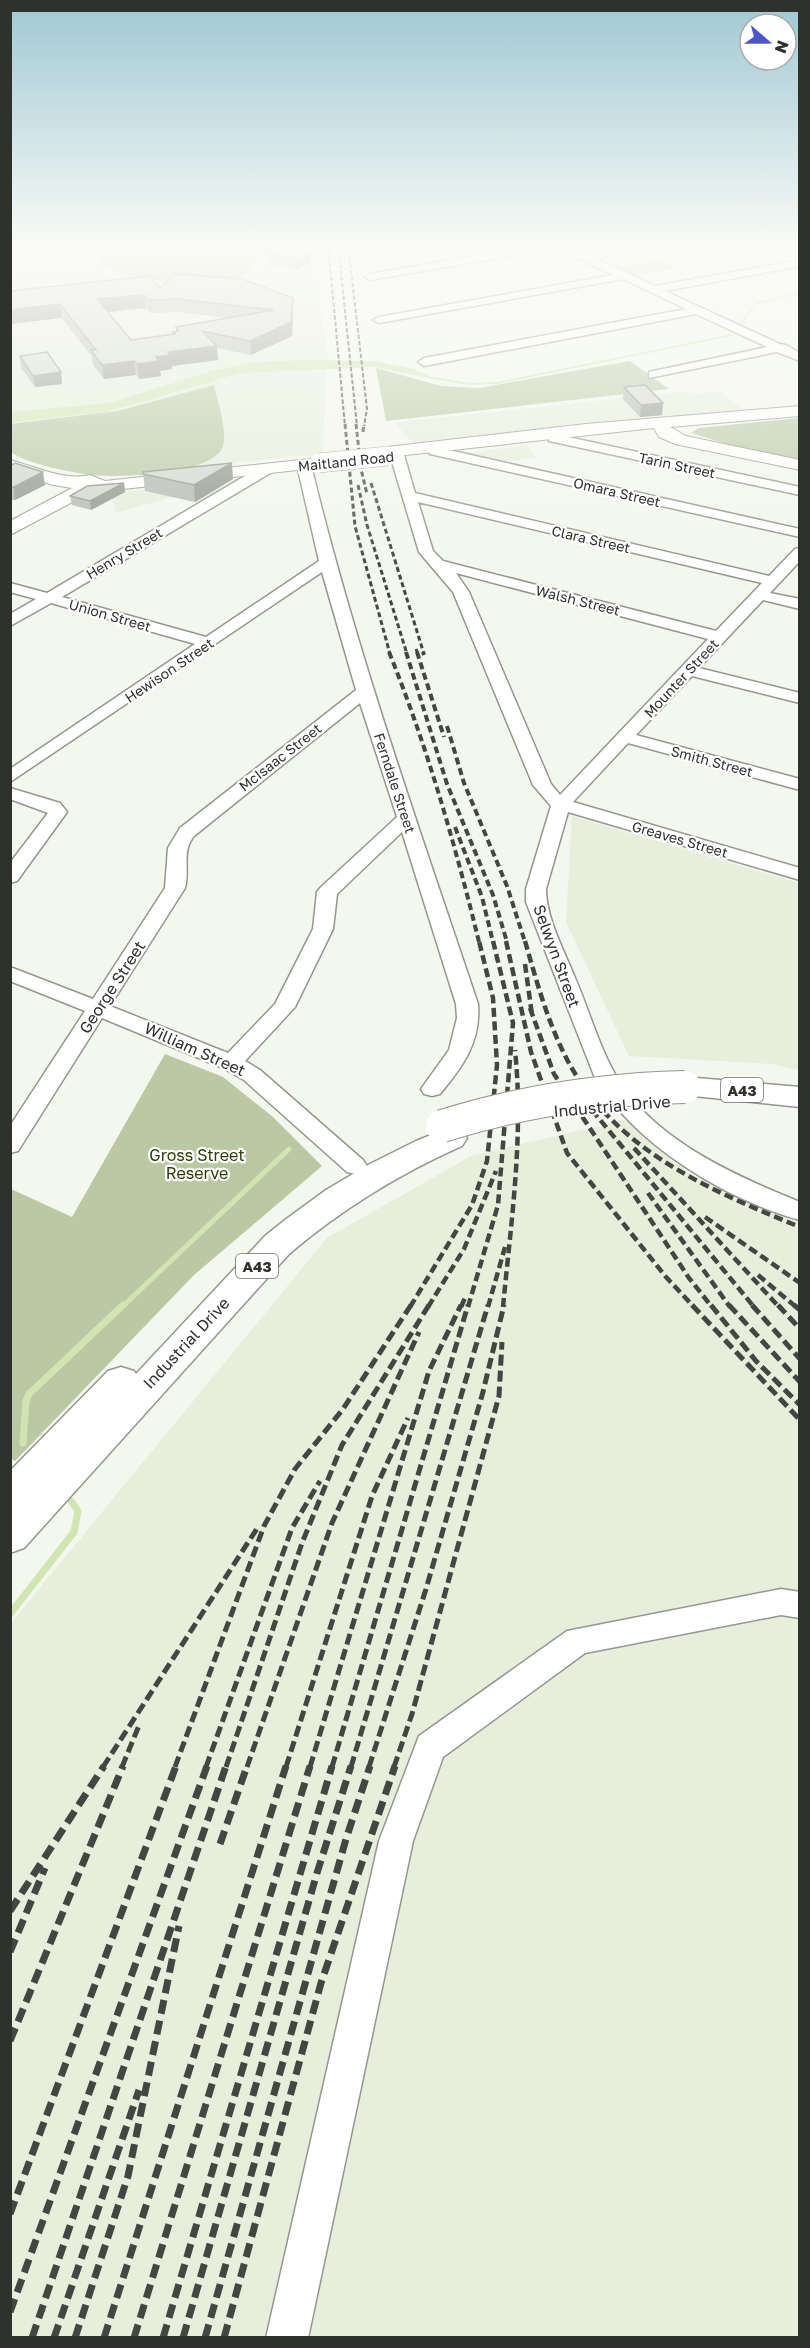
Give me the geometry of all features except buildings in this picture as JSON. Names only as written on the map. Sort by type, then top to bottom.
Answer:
[{"type":"highway","name":"Industrial Drive","points":[[10,1497],[268,1228],[355,1166],[447,1132],[574,1107],[686,1093],[800,1097]]},
{"type":"highway","name":"Industrial Drive","points":[[686,1093],[800,1112]]},
{"type":"highway","name":"Industrial Drive","points":[[10,1536],[277,1245],[320,1209],[352,1187],[447,1132]]},
{"type":"main road","name":"Maitland Road","points":[[391,454],[627,431],[800,411]]},
{"type":"main road","points":[[688,439],[687,430],[701,421]]},
{"type":"main road","name":"Maitland Road","points":[[10,465],[33,471],[45,478],[88,482],[136,484],[230,480],[267,469],[593,428],[662,427]]},
{"type":"main road","points":[[662,427],[665,433],[712,446],[800,465]]},
{"type":"main road","points":[[627,431],[688,439]]},
{"type":"main road","name":"Maitland Road","points":[[88,482],[314,463]]},
{"type":"main road","points":[[10,529],[88,482]]},
{"type":"street","points":[[424,362],[468,354]]},
{"type":"street","points":[[653,375],[753,354]]},
{"type":"street","name":"Tarin Street","points":[[554,438],[800,491]]},
{"type":"street","name":"Omara Street","points":[[435,451],[800,533]]},
{"type":"street","points":[[391,454],[409,496],[426,552],[452,578],[461,592],[542,785],[551,797],[561,804]]},
{"type":"street","name":"Ferndale Street","points":[[314,463],[327,562],[365,690],[467,1004],[470,1025],[458,1056],[432,1089]]},
{"type":"street","name":"Henry Street","points":[[10,621],[230,480]]},
{"type":"street","name":"Clara Street","points":[[409,496],[772,581]]},
{"type":"street","name":"Mounter Street","points":[[561,804],[800,552]]},
{"type":"street","name":"Hewison Street","points":[[10,777],[327,562]]},
{"type":"street","name":"Walsh Street","points":[[436,564],[719,637]]},
{"type":"street","name":"Union Street","points":[[10,587],[209,642]]},
{"type":"street","points":[[760,595],[800,604]]},
{"type":"street","points":[[688,670],[800,698]]},
{"type":"street","name":"McIsaac Street","points":[[196,824],[365,690]]},
{"type":"street","name":"Smith Street","points":[[625,737],[800,785]]},
{"type":"street","points":[[10,793],[56,810],[55,819],[10,877]]},
{"type":"street","name":"Greaves Street","points":[[561,804],[800,874]]},
{"type":"street","name":"Selwyn Street","points":[[561,804],[536,889],[536,902],[598,1063],[620,1098],[650,1128],[691,1158],[730,1181],[800,1212]]},
{"type":"street","points":[[231,1063],[284,1007],[323,929],[327,892],[406,818]]},
{"type":"street","name":"George Street","points":[[10,1145],[175,888],[178,879],[178,847],[196,824]]},
{"type":"street","name":"William Street","points":[[10,973],[231,1063],[252,1075],[355,1166]]},
{"type":"street","points":[[287,2337],[396,1841],[430,1747],[578,1641],[781,1602],[800,1605]]},
{"type":"shaded area","points":[[11,354],[327,354],[322,454],[110,476],[92,475],[11,452]]},
{"type":"shaded area","points":[[376,361],[414,369],[435,379],[375,367],[241,373],[106,412],[11,422],[11,412],[109,403],[215,370],[255,362]]},
{"type":"shaded area","points":[[688,391],[695,394],[720,391],[743,410],[412,443],[397,425],[397,422]]},
{"type":"shaded area","points":[[527,445],[537,458],[494,462],[455,454]]},
{"type":"shaded area","points":[[270,475],[216,507],[172,497],[116,513],[111,493]]},
{"type":"shaded area","points":[[572,816],[799,883],[799,1070],[772,1064],[629,1056],[566,922]]},
{"type":"shaded area","points":[[625,1120],[690,1174],[799,1217],[799,2337],[11,2338],[11,1623],[327,1238],[471,1156]]},
{"type":"green space","points":[[630,361],[669,389],[386,421],[376,368],[441,386],[479,388]]},
{"type":"green space","points":[[214,385],[220,408],[224,442],[214,457],[200,464],[162,473],[121,476],[91,475],[38,464],[11,452],[10,424],[118,411]]},
{"type":"green space","points":[[799,418],[799,461],[747,450],[691,433],[699,428]]},
{"type":"green space","name":"Gross Street Reserve","points":[[165,1054],[223,1077],[273,1117],[322,1166],[194,1275],[15,1461],[10,1458],[11,1189],[72,1217]]},
{"type":"waterway","points":[[428,377],[469,384],[497,383],[641,354]]},
{"type":"waterway","points":[[122,1307],[289,1149]]},
{"type":"waterway","points":[[23,1443],[26,1401],[29,1394],[123,1305]]},
{"type":"waterway","points":[[10,1614],[74,1532],[78,1511],[71,1501]]},
{"type":"railway","points":[[338,354],[345,426]]},
{"type":"railway","points":[[349,354],[357,426]]},
{"type":"railway","points":[[361,354],[367,409],[364,426]]},
{"type":"railway","points":[[345,424],[355,526],[390,654]]},
{"type":"railway","points":[[356,424],[361,469],[367,494]]},
{"type":"railway","points":[[363,432],[364,424]]},
{"type":"railway","points":[[371,483],[424,654]]},
{"type":"railway","points":[[358,485],[367,525],[407,654]]},
{"type":"railway","points":[[416,649],[418,654]]},
{"type":"railway","points":[[389,652],[416,723],[439,796],[479,942]]},
{"type":"railway","points":[[406,652],[447,784],[493,895],[507,942]]},
{"type":"railway","points":[[417,652],[444,737]]},
{"type":"railway","points":[[447,726],[464,783],[507,886],[525,942]]},
{"type":"railway","points":[[455,827],[482,897],[493,942]]},
{"type":"railway","points":[[410,1307],[472,1205],[487,1161],[497,1065],[493,998],[479,941]]},
{"type":"railway","points":[[468,1307],[498,1205],[513,1023],[493,941]]},
{"type":"railway","points":[[506,941],[531,1052],[567,1153],[666,1277],[694,1307]]},
{"type":"railway","points":[[525,941],[544,1005],[570,1065],[590,1095],[614,1122],[641,1145],[701,1183],[800,1227]]},
{"type":"railway","points":[[525,964],[532,1013]]},
{"type":"railway","points":[[530,1008],[532,1013]]},
{"type":"railway","points":[[532,1013],[554,1074],[689,1278],[712,1307]]},
{"type":"railway","points":[[503,1307],[517,1146],[515,1050]]},
{"type":"railway","points":[[592,1110],[754,1307]]},
{"type":"railway","points":[[634,1148],[779,1307]]},
{"type":"railway","points":[[428,1307],[464,1249],[496,1171]]},
{"type":"railway","points":[[648,1193],[730,1307]]},
{"type":"railway","points":[[705,1217],[800,1283]]},
{"type":"railway","points":[[488,1307],[505,1247]]},
{"type":"railway","points":[[758,1275],[796,1307]]},
{"type":"railway","points":[[461,1307],[465,1298]]},
{"type":"railway","points":[[175,1767],[264,1526],[295,1469],[343,1409],[411,1305]]},
{"type":"railway","points":[[226,1767],[302,1543],[342,1445],[429,1305]]},
{"type":"railway","points":[[310,1767],[429,1371],[461,1305]]},
{"type":"railway","points":[[332,1767],[468,1305]]},
{"type":"railway","points":[[351,1767],[488,1305]]},
{"type":"railway","points":[[369,1767],[426,1589],[483,1392],[504,1305]]},
{"type":"railway","points":[[692,1305],[800,1420]]},
{"type":"railway","points":[[711,1305],[756,1361],[800,1405]]},
{"type":"railway","points":[[729,1305],[800,1382]]},
{"type":"railway","points":[[752,1305],[800,1359]]},
{"type":"railway","points":[[778,1305],[800,1329]]},
{"type":"railway","points":[[794,1305],[800,1310]]},
{"type":"railway","points":[[247,1767],[332,1523],[419,1332]]},
{"type":"railway","points":[[394,1767],[412,1714],[499,1396],[502,1342]]},
{"type":"railway","points":[[286,1767],[372,1496],[408,1418]]},
{"type":"railway","points":[[206,1767],[292,1528],[320,1481]]},
{"type":"railway","points":[[103,1767],[258,1527]]},
{"type":"railway","points":[[122,1767],[140,1723]]},
{"type":"railway","points":[[10,1911],[104,1766]]},
{"type":"railway","points":[[10,2041],[123,1766]]},
{"type":"railway","points":[[10,2214],[176,1766]]},
{"type":"railway","points":[[10,2312],[207,1766]]},
{"type":"railway","points":[[32,2338],[226,1766]]},
{"type":"railway","points":[[220,1844],[247,1766]]},
{"type":"railway","points":[[104,2338],[286,1766]]},
{"type":"railway","points":[[134,2338],[310,1766]]},
{"type":"railway","points":[[163,2338],[332,1766]]},
{"type":"railway","points":[[183,2338],[317,1873],[351,1766]]},
{"type":"railway","points":[[205,2338],[346,1839],[370,1766]]},
{"type":"railway","points":[[224,2338],[321,1983],[395,1766]]},
{"type":"railway","points":[[10,1952],[45,1868]]},
{"type":"railway","points":[[75,2338],[128,2176],[179,1926]]},
{"type":"railway","points":[[54,2338],[139,2090]]}]
